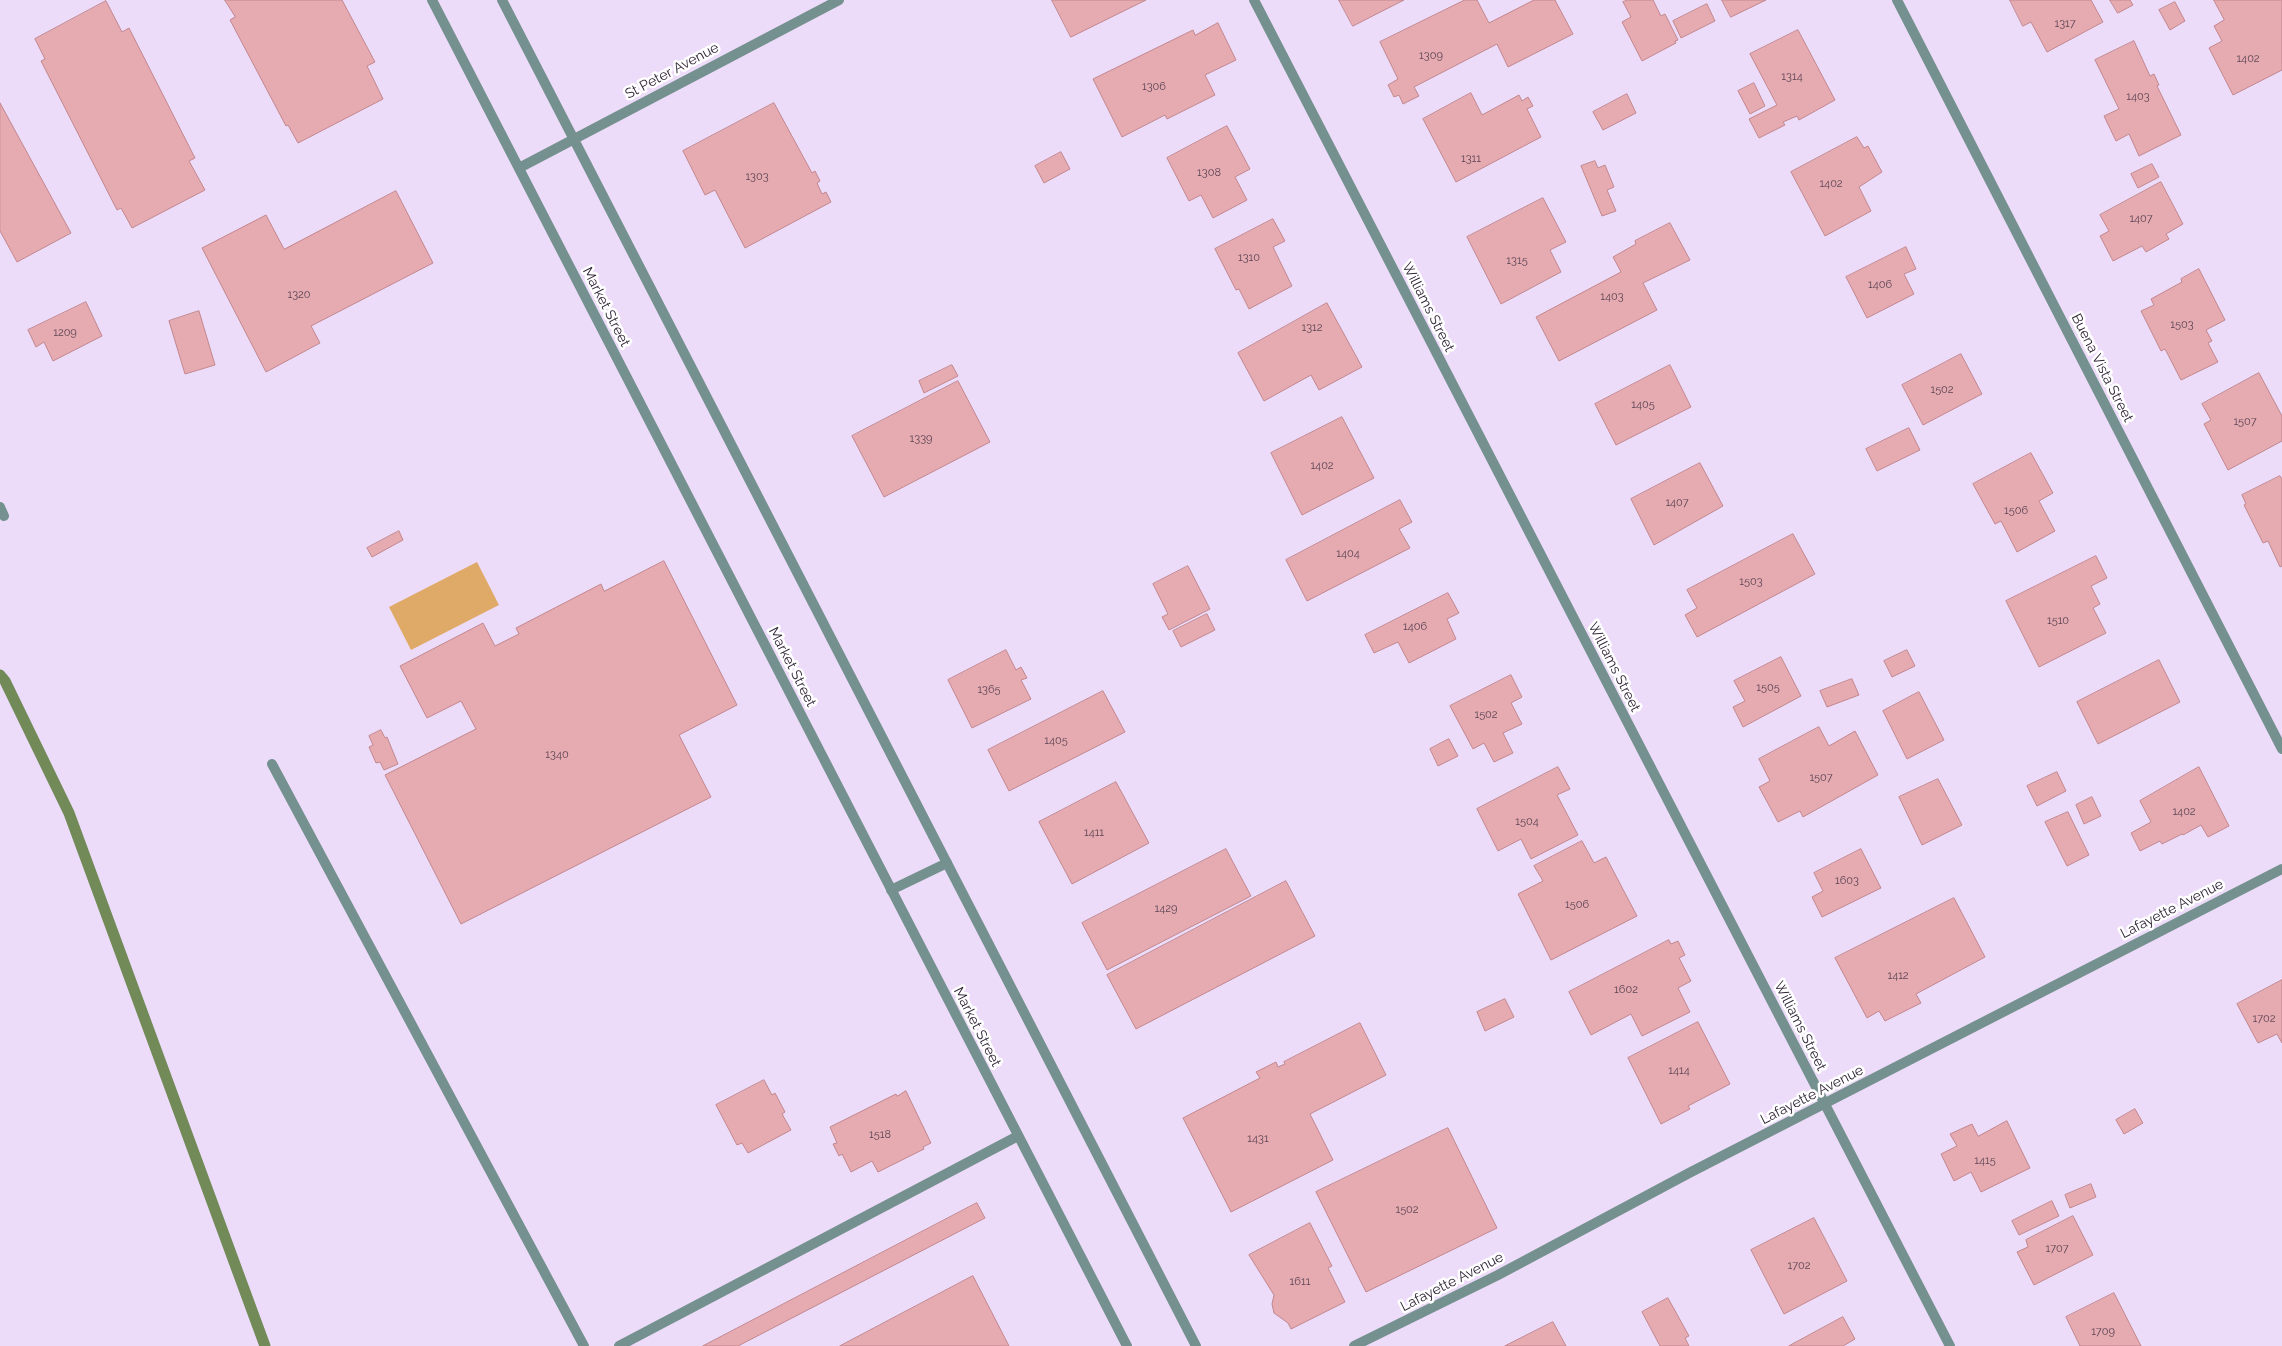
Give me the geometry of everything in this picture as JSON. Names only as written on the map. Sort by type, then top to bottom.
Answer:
[{"type":"street","name":"Market Street","points":[[432,0],[1127,1346]]},
{"type":"street","points":[[502,0],[1196,1346]]},
{"type":"street","name":"St Peter Avenue","points":[[519,168],[839,0]]},
{"type":"street","name":"Williams Street","points":[[1254,0],[1950,1346]]},
{"type":"street","name":"Buena Vista Street","points":[[1897,0],[2282,749]]},
{"type":"street","points":[[272,764],[584,1346]]},
{"type":"street","points":[[891,890],[947,863]]},
{"type":"street","name":"Lafayette Avenue","points":[[1354,1346],[1498,1275],[1691,1172],[2282,869]]},
{"type":"street","points":[[619,1346],[1018,1136]]},
{"type":"shaded area","points":[[477,562],[499,605],[411,650],[389,607]]},
{"type":"building","points":[[225,0],[342,0],[375,62],[367,66],[383,99],[298,143],[288,125],[286,126],[230,20],[235,17]]},
{"type":"building","points":[[1052,0],[1146,0],[1071,37]]},
{"type":"building","points":[[1339,0],[1404,0],[1353,26]]},
{"type":"building","points":[[1465,0],[1477,0],[1489,23],[1534,0],[1555,0],[1573,34],[1508,67],[1497,44],[1414,87],[1419,96],[1403,104],[1399,95],[1394,97],[1388,85],[1398,79],[1380,42]]},
{"type":"building","points":[[1628,0],[1653,0],[1661,16],[1665,14],[1678,40],[1675,41],[1676,43],[1642,61],[1622,22],[1631,17],[1623,2]]},
{"type":"building","points":[[1722,0],[1766,0],[1731,17]]},
{"type":"building","points":[[2010,0],[2091,0],[2103,22],[2047,52],[2031,22],[2023,26]]},
{"type":"building","points":[[2110,0],[2130,0],[2133,5],[2118,13]]},
{"type":"building","points":[[2214,0],[2282,0],[2282,70],[2233,95],[2209,48],[2222,41],[2214,26],[2224,20]]},
{"type":"building","points":[[106,1],[122,32],[129,28],[195,158],[189,161],[205,190],[132,228],[121,208],[117,210],[41,61],[45,59],[35,39]]},
{"type":"building","points":[[2175,2],[2185,21],[2170,30],[2159,10]]},
{"type":"building","points":[[1707,4],[1715,21],[1681,38],[1673,21]]},
{"type":"building","points":[[1218,23],[1236,60],[1205,75],[1215,95],[1167,119],[1165,115],[1122,137],[1093,79],[1193,30],[1195,35]]},
{"type":"building","points":[[1798,30],[1835,100],[1799,120],[1797,116],[1783,122],[1785,125],[1759,138],[1749,119],[1777,105],[1750,54]]},
{"type":"building","points":[[2134,41],[2150,76],[2154,74],[2159,85],[2157,86],[2181,135],[2139,156],[2129,134],[2116,141],[2104,116],[2119,109],[2095,60]]},
{"type":"building","points":[[1754,83],[1765,106],[1750,114],[1738,91]]},
{"type":"building","points":[[1471,93],[1482,115],[1519,95],[1522,101],[1528,97],[1533,106],[1527,109],[1541,137],[1456,182],[1423,119]]},
{"type":"building","points":[[1627,94],[1636,113],[1603,130],[1593,112]]},
{"type":"building","points":[[0,103],[71,233],[17,262],[0,231]]},
{"type":"building","points":[[774,103],[812,173],[815,171],[820,181],[817,183],[822,194],[826,192],[831,202],[745,248],[715,190],[705,195],[683,151]]},
{"type":"building","points":[[1227,126],[1250,169],[1235,177],[1247,200],[1213,218],[1201,195],[1189,201],[1167,158]]},
{"type":"building","points":[[1857,137],[1864,148],[1868,146],[1882,172],[1859,187],[1871,211],[1825,236],[1791,172]]},
{"type":"building","points":[[1061,152],[1070,169],[1044,183],[1035,166]]},
{"type":"building","points":[[1595,161],[1598,168],[1605,165],[1614,187],[1607,190],[1616,211],[1602,216],[1581,166]]},
{"type":"building","points":[[2152,164],[2159,177],[2138,188],[2131,174]]},
{"type":"building","points":[[2161,182],[2183,224],[2166,234],[2169,239],[2146,252],[2142,246],[2113,261],[2100,236],[2109,231],[2100,215]]},
{"type":"building","points":[[396,191],[433,263],[311,326],[320,343],[266,372],[202,248],[266,215],[284,249]]},
{"type":"building","points":[[1543,198],[1566,242],[1550,250],[1561,272],[1501,304],[1467,237]]},
{"type":"building","points":[[1273,219],[1285,241],[1273,247],[1292,286],[1249,309],[1239,289],[1236,290],[1215,249]]},
{"type":"building","points":[[1670,223],[1690,260],[1643,283],[1657,310],[1559,361],[1536,317],[1621,272],[1613,257],[1636,244],[1635,241]]},
{"type":"building","points":[[1906,247],[1916,269],[1904,274],[1914,294],[1867,318],[1846,277]]},
{"type":"building","points":[[2199,269],[2225,320],[2206,330],[2212,341],[2208,343],[2218,362],[2181,380],[2165,349],[2161,351],[2141,311],[2154,305],[2151,299],[2182,282],[2181,279]]},
{"type":"building","points":[[86,302],[102,336],[53,361],[44,342],[36,347],[28,330]]},
{"type":"building","points":[[1327,303],[1362,367],[1319,390],[1311,375],[1264,401],[1238,353]]},
{"type":"building","points":[[199,311],[215,365],[185,374],[169,321]]},
{"type":"building","points":[[1961,354],[1982,394],[1923,425],[1902,385]]},
{"type":"building","points":[[952,365],[958,376],[924,393],[919,381]]},
{"type":"building","points":[[1670,365],[1691,407],[1616,445],[1595,404]]},
{"type":"building","points":[[2259,373],[2282,416],[2282,441],[2228,470],[2204,424],[2211,420],[2202,404]]},
{"type":"building","points":[[958,381],[990,442],[884,497],[852,436]]},
{"type":"building","points":[[1342,417],[1374,478],[1302,515],[1271,453]]},
{"type":"building","points":[[1909,428],[1920,450],[1877,471],[1866,449]]},
{"type":"building","points":[[2031,453],[2053,493],[2039,501],[2055,531],[2017,552],[2001,521],[1995,524],[1973,484]]},
{"type":"building","points":[[1700,463],[1723,506],[1654,545],[1631,499]]},
{"type":"building","points":[[2280,476],[2282,479],[2282,566],[2280,567],[2268,541],[2263,543],[2244,505],[2246,504],[2242,495]]},
{"type":"building","points":[[1400,500],[1412,522],[1399,529],[1410,548],[1307,601],[1286,560]]},
{"type":"building","points":[[399,531],[403,540],[372,557],[367,548]]},
{"type":"building","points":[[1793,534],[1815,574],[1697,637],[1685,615],[1697,608],[1687,590]]},
{"type":"building","points":[[2096,556],[2107,578],[2091,586],[2100,604],[2093,608],[2106,633],[2039,667],[2006,601]]},
{"type":"building","points":[[664,561],[737,705],[679,735],[711,797],[461,924],[385,775],[476,729],[461,701],[427,718],[400,666],[483,623],[495,646],[519,634],[516,628],[601,584],[604,591]]},
{"type":"building","points":[[1188,566],[1210,609],[1169,630],[1162,617],[1168,614],[1153,584]]},
{"type":"building","points":[[1448,593],[1459,613],[1447,619],[1456,639],[1409,663],[1398,642],[1374,653],[1365,635]]},
{"type":"building","points":[[1207,614],[1215,630],[1181,647],[1173,631]]},
{"type":"building","points":[[1006,650],[1016,670],[1021,667],[1027,678],[1021,680],[1031,699],[972,728],[948,680]]},
{"type":"building","points":[[1907,650],[1915,666],[1892,677],[1884,661]]},
{"type":"building","points":[[1781,657],[1801,696],[1743,727],[1733,707],[1745,701],[1734,681]]},
{"type":"building","points":[[2159,660],[2180,702],[2098,744],[2077,702]]},
{"type":"building","points":[[1511,675],[1522,697],[1511,703],[1522,724],[1503,733],[1513,753],[1494,762],[1484,743],[1473,749],[1450,706]]},
{"type":"building","points":[[1852,679],[1859,695],[1827,707],[1820,691]]},
{"type":"building","points":[[1103,691],[1125,732],[1009,791],[988,750]]},
{"type":"building","points":[[1919,692],[1944,740],[1907,759],[1883,711]]},
{"type":"building","points":[[1819,727],[1829,746],[1855,731],[1878,775],[1803,817],[1800,811],[1778,822],[1759,787],[1770,781],[1759,759]]},
{"type":"building","points":[[381,730],[385,738],[387,737],[398,764],[384,770],[380,762],[376,763],[369,747],[373,745],[369,736]]},
{"type":"building","points":[[1449,739],[1458,756],[1438,766],[1430,749]]},
{"type":"building","points":[[1558,767],[1570,789],[1557,795],[1578,835],[1531,859],[1521,839],[1498,851],[1477,809]]},
{"type":"building","points":[[2199,767],[2229,826],[2208,837],[2201,825],[2162,844],[2160,841],[2140,851],[2131,833],[2151,822],[2140,801]]},
{"type":"building","points":[[2057,772],[2066,791],[2037,806],[2027,786]]},
{"type":"building","points":[[1938,779],[1962,825],[1922,845],[1899,797]]},
{"type":"building","points":[[1116,782],[1149,843],[1072,884],[1039,822]]},
{"type":"building","points":[[2092,797],[2101,816],[2084,824],[2076,805]]},
{"type":"building","points":[[2068,812],[2089,855],[2067,866],[2045,822]]},
{"type":"building","points":[[1582,841],[1594,863],[1606,857],[1637,916],[1551,960],[1518,894],[1543,881],[1534,866]]},
{"type":"building","points":[[1226,849],[1251,896],[1107,970],[1082,923]]},
{"type":"building","points":[[1861,849],[1881,888],[1822,917],[1812,897],[1823,891],[1814,873]]},
{"type":"building","points":[[1286,881],[1315,936],[1136,1029],[1107,975]]},
{"type":"building","points":[[1954,898],[1985,957],[1916,994],[1921,1003],[1885,1021],[1879,1011],[1867,1018],[1835,958]]},
{"type":"building","points":[[1669,940],[1671,944],[1678,941],[1685,955],[1679,958],[1691,981],[1678,988],[1690,1012],[1642,1036],[1631,1014],[1591,1035],[1569,992]]},
{"type":"building","points":[[2282,980],[2282,1043],[2277,1034],[2258,1043],[2237,1004]]},
{"type":"building","points":[[1505,999],[1514,1017],[1485,1031],[1477,1012]]},
{"type":"building","points":[[1698,1022],[1730,1084],[1688,1106],[1690,1109],[1661,1124],[1628,1058]]},
{"type":"building","points":[[1360,1023],[1386,1075],[1310,1114],[1333,1160],[1231,1212],[1183,1118],[1260,1078],[1256,1072],[1276,1062],[1278,1067],[1285,1064],[1284,1062]]},
{"type":"building","points":[[764,1080],[772,1095],[775,1093],[785,1112],[782,1114],[791,1130],[748,1153],[742,1143],[737,1145],[716,1105]]},
{"type":"building","points":[[906,1091],[931,1143],[923,1147],[924,1149],[878,1172],[872,1161],[851,1172],[842,1154],[839,1156],[833,1144],[837,1143],[830,1127],[896,1094],[897,1096]]},
{"type":"building","points":[[2135,1109],[2143,1123],[2124,1134],[2116,1120]]},
{"type":"building","points":[[2007,1121],[2030,1168],[1981,1192],[1971,1172],[1954,1181],[1941,1154],[1957,1146],[1950,1134],[1972,1124],[1978,1136]]},
{"type":"building","points":[[1448,1128],[1497,1228],[1366,1292],[1316,1192]]},
{"type":"building","points":[[2091,1184],[2096,1197],[2070,1208],[2065,1195]]},
{"type":"building","points":[[2052,1201],[2059,1216],[2019,1235],[2012,1221]]},
{"type":"building","points":[[977,1203],[985,1218],[738,1346],[703,1346]]},
{"type":"building","points":[[2073,1216],[2093,1255],[2034,1285],[2017,1252],[2028,1247],[2026,1240]]},
{"type":"building","points":[[1814,1218],[1847,1281],[1784,1314],[1751,1250]]},
{"type":"building","points":[[1310,1223],[1332,1266],[1328,1268],[1345,1302],[1291,1329],[1288,1323],[1274,1313],[1272,1304],[1274,1295],[1249,1255]]},
{"type":"building","points":[[973,1276],[1009,1346],[840,1346]]},
{"type":"building","points":[[2114,1293],[2141,1346],[2080,1346],[2066,1317]]},
{"type":"building","points":[[1668,1298],[1689,1336],[1685,1338],[1689,1346],[1660,1346],[1642,1312]]},
{"type":"building","points":[[1843,1317],[1855,1339],[1843,1346],[1789,1346]]},
{"type":"building","points":[[1553,1322],[1566,1346],[1505,1346]]},
{"type":"waterway","points":[[0,675],[5,681],[69,813],[265,1346]]}]
